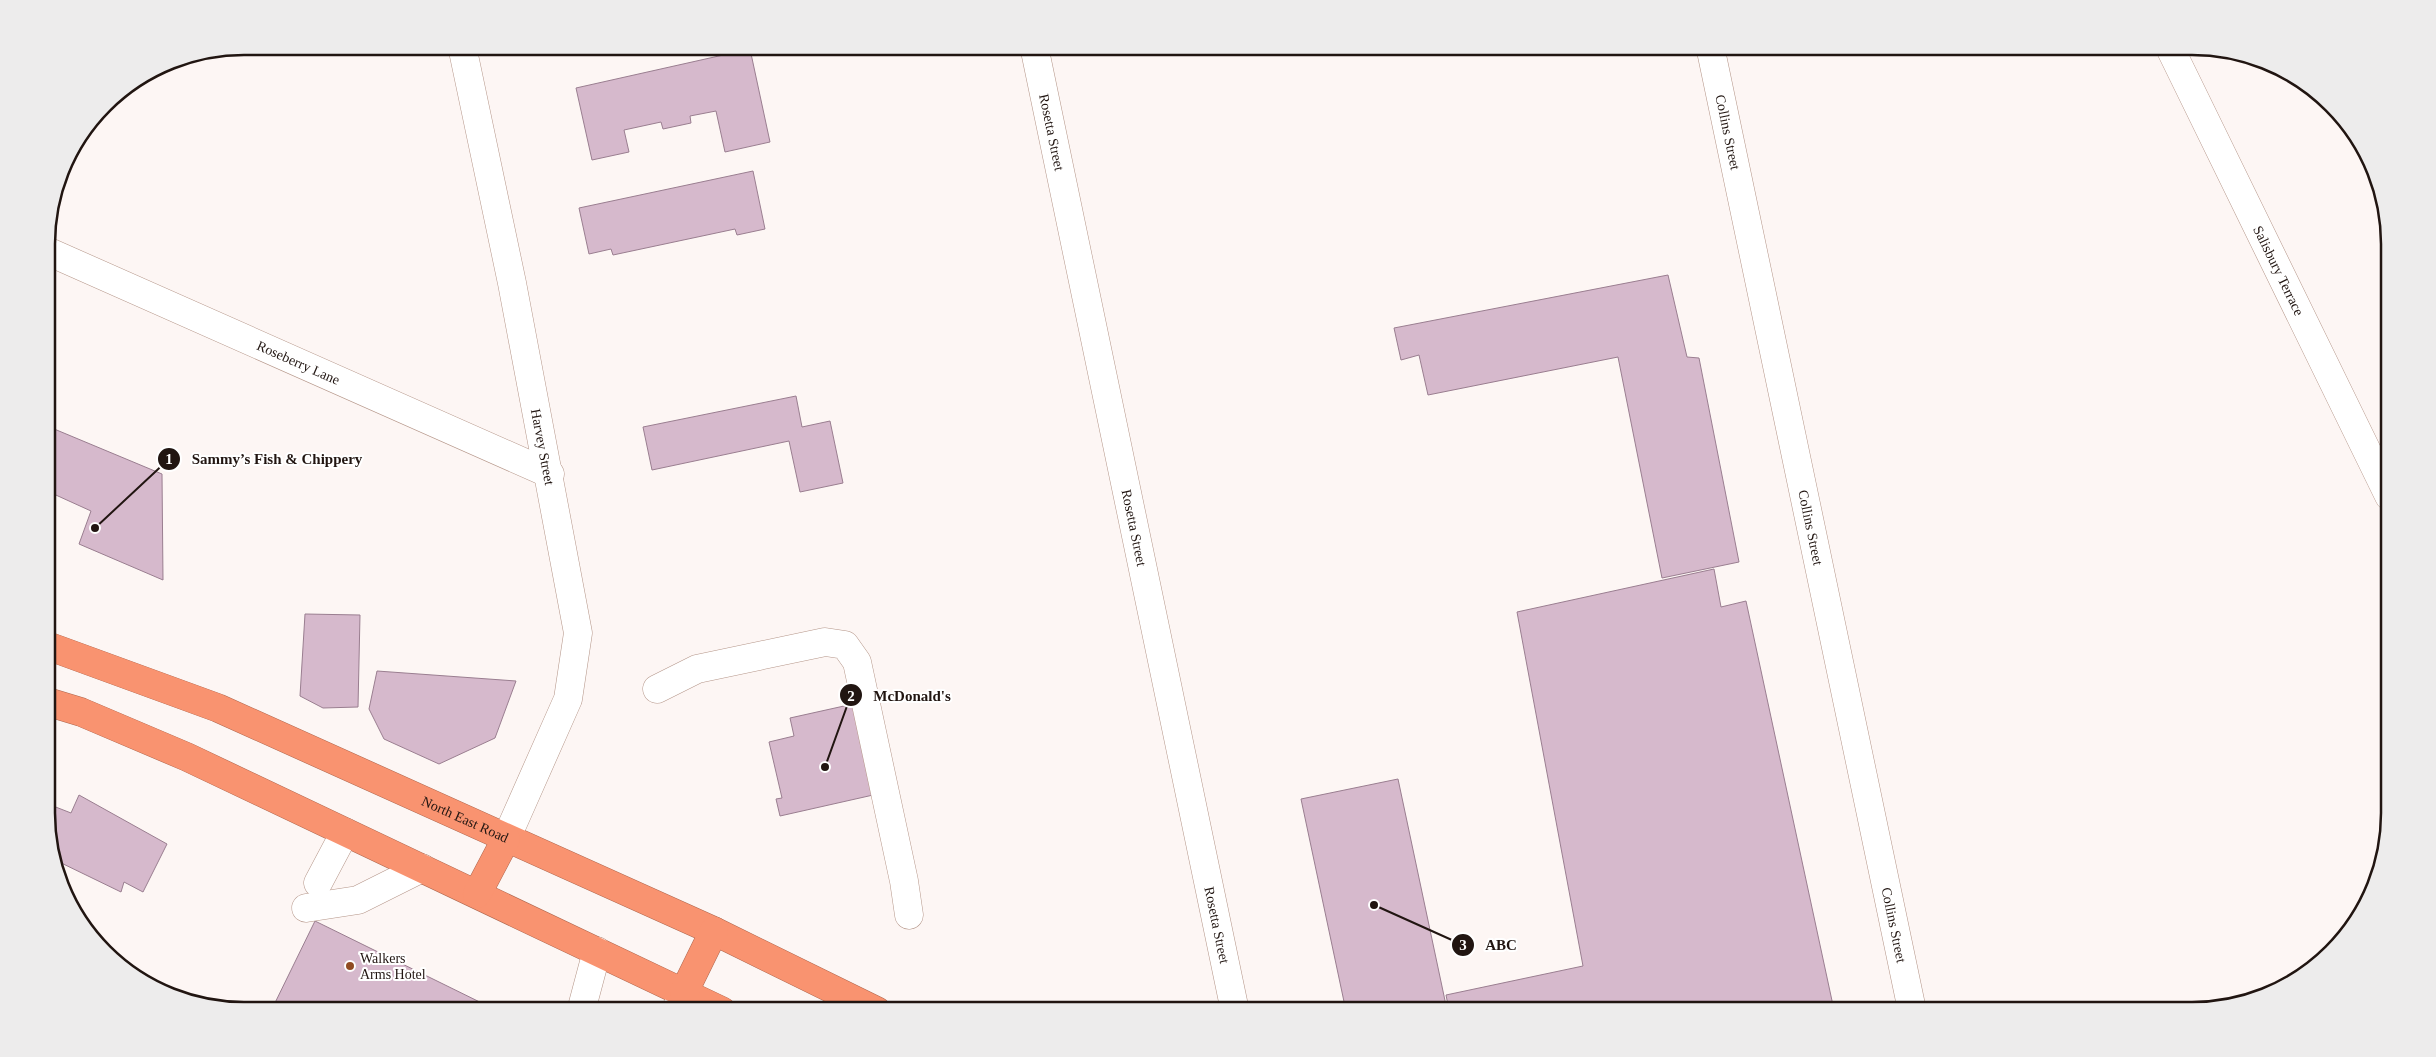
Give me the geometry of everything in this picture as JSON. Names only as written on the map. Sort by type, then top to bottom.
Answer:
[{"type":"highway","name":"North East Road","points":[[55,649],[218,708],[714,931],[859,1002]]},
{"type":"highway","points":[[55,704],[81,712],[187,757],[477,894],[597,952],[679,1002],[714,931]]},
{"type":"highway","points":[[477,894],[506,839]]},
{"type":"street","name":"Harvey Street","points":[[464,55],[550,474],[578,633],[568,699],[506,839]]},
{"type":"street","name":"Rosetta Street","points":[[1036,55],[1233,1002]]},
{"type":"street","name":"Collins Street","points":[[1712,55],[1910,1002]]},
{"type":"street","name":"Salisbury Terrace","points":[[2174,55],[2381,480]]},
{"type":"street","name":"Roseberry Lane","points":[[55,255],[550,474]]},
{"type":"street","points":[[657,689],[697,669],[825,642],[844,645],[857,662],[904,881],[909,915]]},
{"type":"street","points":[[318,883],[345,832]]},
{"type":"street","points":[[306,908],[358,900],[422,868]]},
{"type":"street","points":[[584,1002],[597,952]]},
{"type":"building","points":[[723,55],[751,55],[770,142],[725,152],[716,111],[690,116],[691,123],[663,129],[661,122],[624,130],[629,152],[592,160],[576,88]]},
{"type":"building","points":[[753,171],[765,229],[737,235],[735,229],[613,255],[611,249],[589,254],[579,208]]},
{"type":"building","points":[[1668,275],[1687,357],[1699,358],[1739,562],[1662,578],[1618,357],[1428,395],[1419,355],[1401,360],[1394,328]]},
{"type":"building","points":[[796,396],[802,427],[830,421],[843,483],[800,492],[789,441],[652,470],[643,427]]},
{"type":"building","points":[[55,429],[162,474],[163,580],[79,544],[91,511],[55,495]]},
{"type":"building","points":[[1714,569],[1721,607],[1746,601],[1832,1002],[1447,1002],[1446,995],[1583,966],[1517,612]]},
{"type":"building","points":[[305,614],[360,615],[358,707],[323,708],[300,696]]},
{"type":"building","points":[[377,671],[516,681],[495,738],[439,764],[384,739],[369,709]]},
{"type":"building","points":[[862,702],[882,793],[780,816],[776,799],[782,798],[769,742],[794,736],[790,718]]},
{"type":"building","points":[[1398,779],[1445,1002],[1344,1002],[1301,799]]},
{"type":"building","points":[[79,795],[167,844],[143,892],[124,882],[121,892],[61,863],[55,825],[55,807],[71,813]]},
{"type":"building","name":"Walkers Arms Hotel","points":[[315,921],[480,1002],[275,1002]]},
{"type":"place","name":"Sammy’s Fish & Chippery","points":[[95,528]]},
{"type":"place","name":"McDonald's","points":[[825,767]]},
{"type":"place","name":"ABC","points":[[1374,905]]},
{"type":"place","name":"Walkers Arms Hotel","points":[[350,966]]}]
